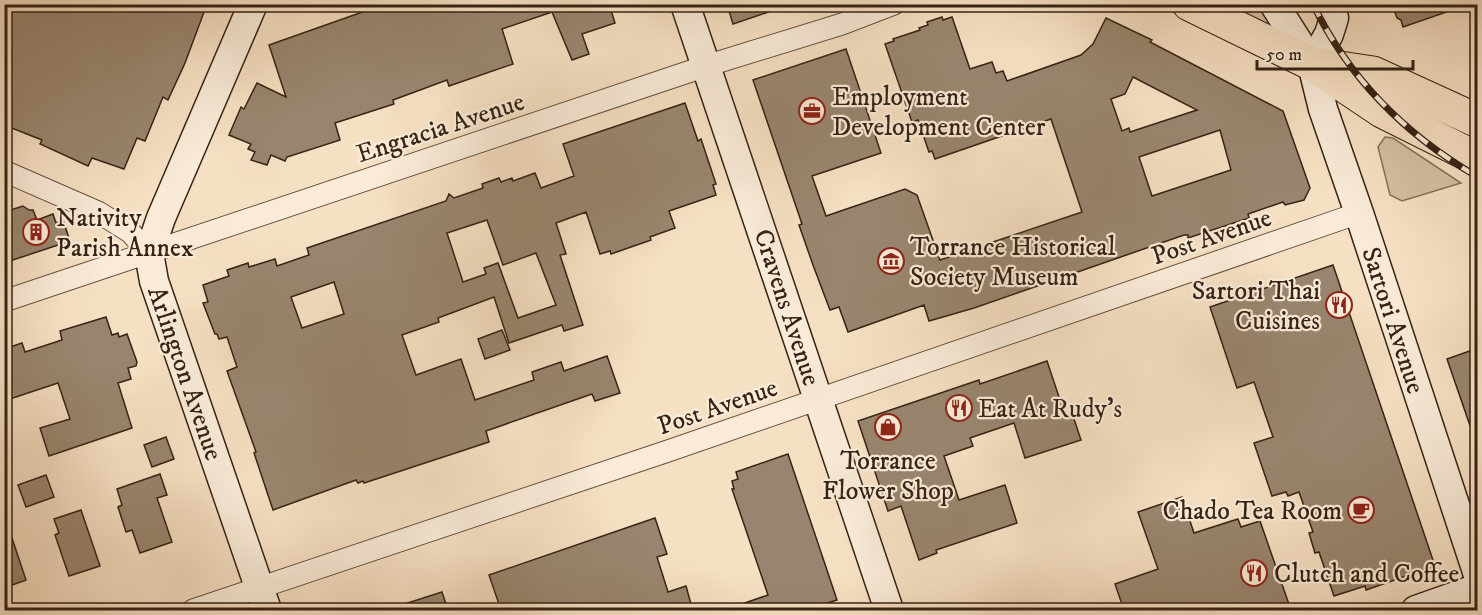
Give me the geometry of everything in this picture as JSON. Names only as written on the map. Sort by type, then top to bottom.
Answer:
[{"type":"main road","points":[[1190,4],[1312,64],[1382,111],[1478,159]]},
{"type":"main road","points":[[1312,64],[1373,73],[1478,121]]},
{"type":"street","name":"Arlington Avenue","points":[[253,4],[148,252],[154,281],[264,599]]},
{"type":"street","name":"Cravens Avenue","points":[[686,4],[889,610]]},
{"type":"street","name":"Engracia Avenue","points":[[4,301],[706,66],[842,24],[894,4]]},
{"type":"street","name":"Sartori Avenue","points":[[1274,4],[1312,64],[1323,109],[1478,575]]},
{"type":"street","points":[[1312,64],[1329,34],[1334,18],[1330,4]]},
{"type":"street","points":[[4,171],[98,212],[130,232],[148,252]]},
{"type":"street","name":"Post Avenue","points":[[194,610],[264,599],[818,400],[1359,213]]},
{"type":"street","points":[[1416,610],[1478,588]]},
{"type":"shaded area","points":[[1190,5],[1272,5],[1281,49]]},
{"type":"shaded area","points":[[1385,137],[1393,138],[1461,183],[1402,201],[1390,195],[1378,147]]},
{"type":"building","points":[[4,4],[207,4],[185,63],[168,100],[163,97],[145,141],[137,138],[124,169],[92,158],[88,166],[40,144],[42,140],[4,125]]},
{"type":"building","points":[[385,4],[609,4],[615,23],[582,34],[589,54],[572,60],[552,12],[502,29],[513,64],[449,86],[447,80],[393,100],[394,104],[335,123],[340,140],[287,157],[285,161],[271,155],[267,165],[251,160],[255,152],[248,149],[251,144],[229,135],[241,107],[244,109],[257,83],[286,97],[269,45]]},
{"type":"building","points":[[727,4],[782,4],[783,7],[733,24]]},
{"type":"building","points":[[1392,4],[1461,4],[1461,7],[1403,27]]},
{"type":"building","points":[[942,17],[943,20],[952,17],[970,69],[992,62],[996,73],[1003,71],[1007,81],[1081,55],[1093,44],[1106,18],[1152,40],[1150,42],[1283,111],[1310,188],[1304,200],[1285,205],[1283,202],[1248,214],[1249,218],[1188,238],[1188,235],[1184,235],[974,308],[929,321],[924,305],[848,332],[839,307],[830,310],[813,265],[799,225],[802,224],[753,80],[846,49],[881,153],[812,176],[826,216],[905,189],[917,195],[940,260],[1082,212],[1051,119],[935,159],[932,151],[929,152],[918,120],[912,122],[885,44],[920,30],[919,28],[928,25],[927,22]],"holes":[[[1133,77],[1197,110],[1130,132],[1129,128],[1122,131],[1111,99],[1125,94]],[[1220,130],[1231,170],[1152,196],[1139,157]]]},
{"type":"building","points":[[685,103],[698,141],[701,139],[716,184],[713,185],[716,195],[669,211],[675,228],[650,237],[651,240],[611,254],[610,251],[600,254],[586,212],[556,223],[566,254],[560,255],[583,325],[564,331],[562,325],[509,343],[494,297],[438,318],[439,322],[402,335],[416,375],[461,359],[475,400],[534,380],[532,372],[561,362],[564,371],[607,356],[620,393],[595,401],[592,394],[486,431],[489,442],[364,483],[363,481],[358,483],[356,480],[273,510],[254,453],[256,452],[227,371],[237,367],[227,337],[219,339],[215,334],[203,303],[208,302],[203,285],[229,276],[227,270],[248,263],[249,267],[275,259],[277,266],[309,255],[307,248],[446,201],[449,194],[454,198],[483,188],[482,184],[499,178],[501,182],[512,178],[513,181],[535,173],[541,188],[574,176],[563,144]],"holes":[[[487,220],[503,265],[536,253],[556,305],[518,318],[498,263],[484,268],[486,274],[463,282],[447,233]],[[334,282],[344,314],[302,328],[291,297]]]},
{"type":"building","name":"Nativity Parish Annex","points":[[23,206],[33,210],[37,220],[53,214],[56,223],[63,220],[70,241],[4,263],[4,212]]},
{"type":"building","points":[[1333,265],[1435,566],[1366,590],[1365,586],[1334,596],[1319,552],[1315,553],[1309,533],[1313,532],[1299,492],[1288,496],[1286,492],[1272,496],[1254,443],[1273,437],[1254,382],[1237,388],[1210,307]]},
{"type":"building","points":[[106,317],[112,335],[118,333],[119,337],[127,334],[137,362],[136,366],[128,368],[131,379],[118,383],[132,428],[49,456],[40,428],[70,419],[58,383],[4,401],[4,349],[22,343],[25,352],[62,340],[60,331]]},
{"type":"building","points":[[502,330],[510,350],[485,359],[478,339]]},
{"type":"building","points":[[1478,348],[1478,439],[1475,440],[1447,359]]},
{"type":"building","points":[[1047,361],[1065,415],[1072,413],[1081,440],[1025,458],[1014,423],[970,438],[973,446],[944,456],[959,500],[1005,485],[1017,523],[936,550],[937,553],[919,560],[901,506],[888,511],[858,421],[979,380],[980,384]]},
{"type":"building","points":[[166,437],[174,459],[152,467],[144,445]]},
{"type":"building","points":[[788,454],[837,600],[806,610],[730,610],[730,608],[768,595],[732,489],[734,489],[732,481],[738,479],[736,472]]},
{"type":"building","points":[[160,474],[167,495],[157,498],[172,542],[140,553],[132,530],[126,532],[118,507],[122,505],[117,489]]},
{"type":"building","points":[[46,475],[54,497],[26,507],[18,485]]},
{"type":"building","points":[[1182,497],[1194,533],[1238,519],[1241,527],[1260,521],[1291,610],[1124,610],[1115,584],[1158,569],[1138,512]]},
{"type":"building","points":[[81,510],[100,566],[69,576],[55,535],[59,533],[54,519]]},
{"type":"building","points":[[655,518],[667,554],[657,557],[668,592],[686,586],[691,604],[672,610],[501,610],[489,575]]},
{"type":"building","points":[[8,526],[26,580],[4,588],[4,527]]},
{"type":"building","points":[[442,592],[448,610],[395,610],[395,607]]},
{"type":"railway","points":[[1313,4],[1344,57],[1382,103],[1427,143],[1478,177]]},
{"type":"place","name":"Employment Development Center","points":[[812,111]]},
{"type":"place","name":"Nativity Parish Annex","points":[[36,232]]},
{"type":"place","name":"Torrance Historical Society Museum","points":[[891,261]]},
{"type":"place","name":"Sartori Thai Cuisines","points":[[1339,305]]},
{"type":"place","name":"Eat At Rudy's","points":[[959,408]]},
{"type":"place","name":"Torrance Flower Shop","points":[[888,427]]},
{"type":"place","name":"Chado Tea Room","points":[[1361,510]]},
{"type":"place","name":"Clutch and Coffee","points":[[1254,573]]}]
